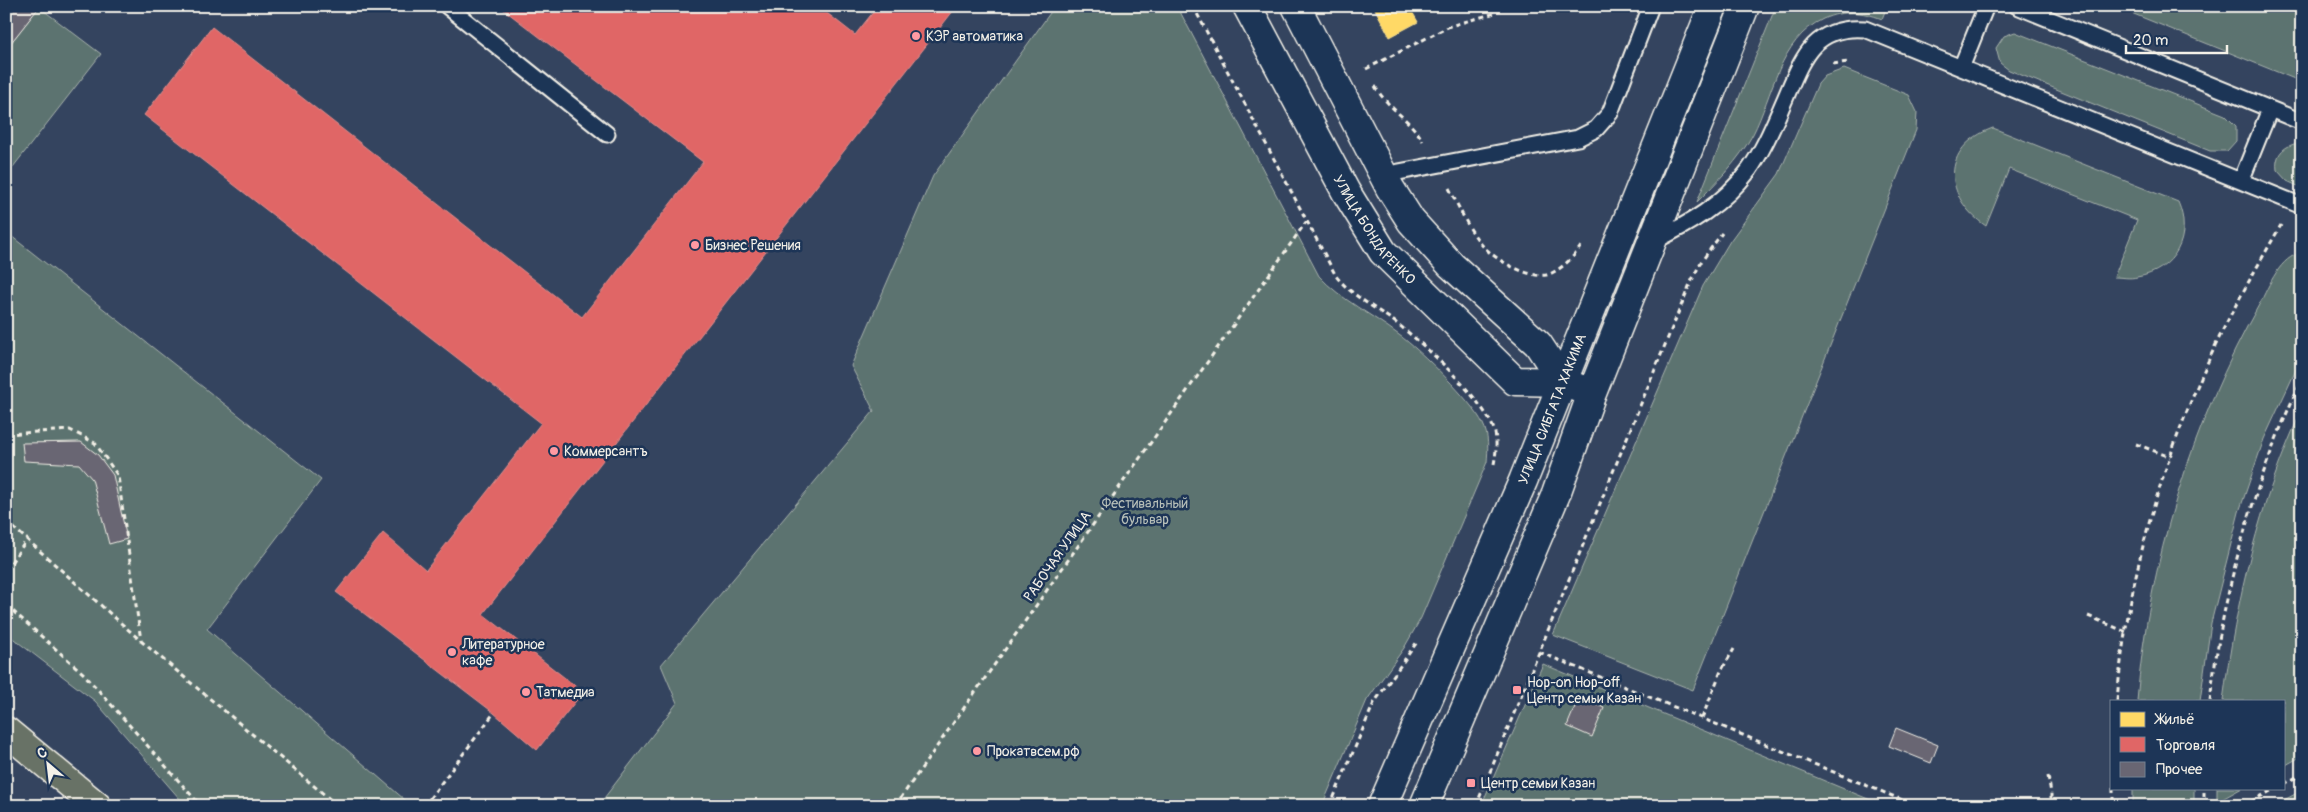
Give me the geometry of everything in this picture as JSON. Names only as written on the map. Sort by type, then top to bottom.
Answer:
[{"type":"main road","name":"УЛИЦА БОНДАРЕНКО","points":[[1247,6],[1346,192],[1384,252],[1515,381],[1563,382],[1592,393]]},
{"type":"main road","points":[[1296,6],[1397,201],[1420,232],[1451,265],[1538,344],[1563,382]]},
{"type":"main road","name":"УЛИЦА СИБГАТА ХАКИМА","points":[[1382,806],[1494,550],[1713,6]]},
{"type":"main road","points":[[1424,806],[1556,494],[1592,393],[1745,6]]},
{"type":"main road","points":[[6,732],[97,806]]},
{"type":"lane","points":[[448,6],[607,134]]},
{"type":"lane","points":[[1383,175],[1578,138],[1596,129],[1610,113],[1651,6]]},
{"type":"lane","points":[[1961,68],[1986,6]]},
{"type":"lane","points":[[2017,6],[2302,122]]},
{"type":"lane","points":[[1651,243],[1709,211],[1724,199],[1747,172],[1771,132],[1801,61],[1814,44],[1830,34],[1847,29],[1865,29],[1878,34],[2298,204]]},
{"type":"lane","points":[[2241,181],[2270,109]]},
{"type":"path","points":[[1193,6],[1340,282],[1353,294],[1405,329],[1441,364],[1483,410],[1494,433],[1495,457],[1492,468]]},
{"type":"path","points":[[1366,69],[1450,26],[1495,13]]},
{"type":"path","points":[[1826,67],[1848,62]]},
{"type":"path","points":[[2117,700],[2126,632],[2148,531],[2170,457],[2186,413],[2220,337],[2298,204]]},
{"type":"path","name":"РАБОЧАЯ УЛИЦА","points":[[895,806],[1306,221]]},
{"type":"path","points":[[1476,806],[1690,284],[1704,256],[1726,228]]},
{"type":"path","points":[[1546,275],[1572,258],[1583,243]]},
{"type":"path","points":[[2210,700],[2221,624],[2238,551],[2274,443],[2302,379]]},
{"type":"path","points":[[6,434],[70,430],[96,443],[118,476],[141,641]]},
{"type":"path","points":[[2136,444],[2170,457]]},
{"type":"path","points":[[6,521],[28,538],[141,641],[338,806]]},
{"type":"path","points":[[6,570],[28,538]]},
{"type":"path","points":[[6,605],[84,674],[202,806]]},
{"type":"path","points":[[2088,616],[2126,632]]},
{"type":"path","points":[[1330,806],[1374,703],[1420,636]]},
{"type":"path","points":[[1702,718],[1721,671],[1734,650]]},
{"type":"path","points":[[1539,652],[1917,806]]},
{"type":"path","points":[[424,806],[494,713]]},
{"type":"path","points":[[2286,783],[2301,775]]},
{"type":"path","points":[[2048,776],[2052,793],[2051,806]]},
{"type":"path","points":[[2113,790],[2113,806]]},
{"type":"path","points":[[2204,790],[2204,806]]},
{"type":"path","points":[[2243,806],[2272,790]]},
{"type":"green space","name":"Фестивальный бульвар","points":[[1055,6],[1177,6],[1319,276],[1337,293],[1389,328],[1420,352],[1469,403],[1485,429],[1488,443],[1487,462],[1421,618],[1404,648],[1367,700],[1322,806],[598,806],[677,703],[661,665],[874,411],[851,366],[933,176]]},
{"type":"green space","points":[[1776,6],[1887,6],[1882,19],[1860,13],[1830,16],[1808,28],[1796,40],[1779,70],[1760,119],[1747,144],[1728,170],[1697,202]]},
{"type":"green space","points":[[2114,6],[2302,6],[2302,82]]},
{"type":"green space","points":[[39,7],[101,54],[6,176],[6,49]]},
{"type":"green space","points":[[2015,32],[2225,115],[2236,126],[2236,141],[2227,151],[2210,151],[2009,70],[2000,63],[1996,48],[2004,36]]},
{"type":"green space","points":[[1844,69],[1909,95],[1917,112],[1916,130],[1693,690],[1553,635],[1703,286],[1730,241],[1779,174],[1818,84],[1825,76]]},
{"type":"green space","points":[[1993,128],[2178,202],[2182,215],[2182,239],[2171,260],[2162,268],[2137,277],[2114,277],[2137,220],[2009,169],[1986,226],[1961,201],[1955,187],[1954,173],[1956,160],[1964,147],[1976,136]]},
{"type":"green space","points":[[2294,144],[2302,145],[2302,188],[2287,181],[2277,170],[2278,157],[2282,151]]},
{"type":"green space","points":[[6,232],[321,480],[207,629],[412,806],[186,806],[95,701],[6,633]]},
{"type":"green space","points":[[2302,253],[2302,357],[2264,439],[2239,512],[2211,623],[2200,700],[2137,700],[2151,598],[2177,496],[2194,446],[2236,349],[2271,280],[2281,266],[2294,255]]},
{"type":"green space","points":[[2302,410],[2302,756],[2286,765],[2286,700],[2223,700],[2235,626],[2251,552],[2273,480]]},
{"type":"green space","points":[[1543,664],[1885,806],[1481,806]]},
{"type":"green space","points":[[2133,790],[2194,790],[2194,806],[2133,806]]},
{"type":"green space","points":[[2217,790],[2238,790],[2217,802]]},
{"type":"green space","points":[[2299,792],[2302,797],[2302,806],[2273,806]]},
{"type":"building: Жильё","points":[[1379,6],[1413,6],[1410,8],[1418,22],[1390,37],[1375,9]]},
{"type":"building: Торговля","name":"Татмедиа","points":[[499,6],[818,6],[855,35],[878,6],[957,6],[483,614],[583,692],[537,750],[494,713],[336,592],[383,533],[426,570],[541,423],[144,115],[212,27],[582,317],[703,162]]},
{"type":"building: Прочее","points":[[6,6],[40,6],[6,49]]},
{"type":"building: Прочее","points":[[81,442],[98,455],[113,475],[127,539],[109,544],[92,479],[79,464],[24,461],[22,443]]},
{"type":"building: Прочее","points":[[1579,697],[1604,708],[1592,737],[1567,726]]},
{"type":"building: Прочее","points":[[1896,728],[1938,745],[1931,763],[1889,746]]},
{"type":"place","name":"КЭР автоматика","points":[[916,36]]},
{"type":"place","name":"Бизнес Решения","points":[[695,245]]},
{"type":"place","name":"Коммерсантъ","points":[[554,451]]},
{"type":"place","name":"Литературное кафе","points":[[452,652]]},
{"type":"place","name":"Hop-on Hop-off Центр семьи Казан","points":[[1517,690]]},
{"type":"place","name":"Татмедиа","points":[[526,692]]},
{"type":"place","name":"Прокатвсем.рф","points":[[977,751]]},
{"type":"place","name":"Центр семьи Казан","points":[[1471,783]]}]
